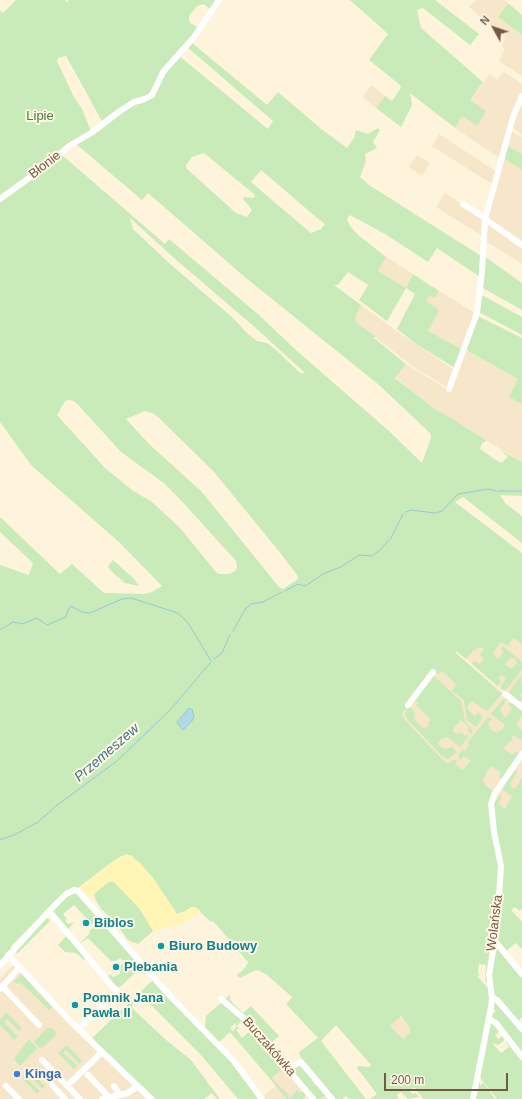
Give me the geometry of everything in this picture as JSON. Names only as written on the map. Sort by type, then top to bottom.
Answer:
[{"type":"street","name":"Błonie","points":[[0,199],[51,162],[69,146],[134,102],[146,99],[152,95],[163,72],[194,37],[219,0]]},
{"type":"street","points":[[448,389],[477,313],[482,272],[485,218],[513,116],[522,96]]},
{"type":"street","points":[[463,204],[522,245]]},
{"type":"street","points":[[408,705],[433,672]]},
{"type":"street","points":[[505,694],[522,707]]},
{"type":"street","name":"Wolańska","points":[[473,1099],[492,998],[489,975],[497,927],[501,866],[490,804],[494,795],[522,754]]},
{"type":"street","points":[[0,965],[66,894],[76,890],[81,893],[169,995],[233,1060],[261,1097]]},
{"type":"street","points":[[49,911],[117,992],[78,1029]]},
{"type":"street","points":[[494,940],[522,974]]},
{"type":"street","points":[[8,955],[78,1029],[151,1099]]},
{"type":"street","points":[[20,967],[1,988],[39,1025]]},
{"type":"street","points":[[492,998],[498,1000],[522,1029]]},
{"type":"street","name":"Buczakówka","points":[[221,999],[244,1018],[313,1099]]},
{"type":"street","points":[[489,1019],[496,1023],[522,1057]]},
{"type":"street","points":[[72,1082],[102,1052]]},
{"type":"street","points":[[42,1060],[80,1099]]},
{"type":"street","points":[[288,1068],[301,1062],[332,1099]]},
{"type":"street","points":[[88,1075],[109,1098]]},
{"type":"street","points":[[52,1085],[65,1099]]},
{"type":"street","points":[[6,1086],[19,1099]]},
{"type":"street","points":[[114,1086],[120,1095]]},
{"type":"street","points":[[102,1099],[130,1092],[138,1086]]},
{"type":"shaded area","points":[[476,0],[504,0],[508,3],[498,17],[522,35],[522,76],[499,61],[505,49],[501,46],[506,38],[469,7]]},
{"type":"shaded area","points":[[504,72],[522,84],[522,92],[512,114],[501,159],[455,128],[462,116],[477,126],[470,100],[490,74],[497,80]]},
{"type":"shaded area","points":[[371,85],[385,96],[376,108],[363,97]]},
{"type":"shaded area","points":[[522,100],[522,135],[512,127]]},
{"type":"shaded area","points":[[511,131],[522,137],[522,264],[484,240],[485,229]]},
{"type":"shaded area","points":[[439,134],[497,172],[492,184],[432,146]]},
{"type":"shaded area","points":[[417,155],[430,163],[422,176],[409,167]]},
{"type":"shaded area","points":[[445,193],[483,218],[482,236],[436,207]]},
{"type":"shaded area","points":[[386,257],[413,274],[406,288],[378,271]]},
{"type":"shaded area","points":[[439,291],[475,313],[462,349],[428,331],[439,310],[425,301],[429,295],[434,298]]},
{"type":"shaded area","points":[[361,305],[412,342],[455,370],[447,387],[415,368],[357,323],[355,318]]},
{"type":"shaded area","points":[[464,349],[518,379],[509,397],[522,404],[522,462],[438,411],[395,377],[406,364],[448,390]]},
{"type":"shaded area","points":[[446,616],[472,639],[500,643],[522,629],[522,704],[497,686],[457,651],[455,652],[522,709],[522,838],[494,799],[455,764],[457,761],[455,759],[448,763],[442,759],[405,720],[402,714],[429,670]]},
{"type":"shaded area","points":[[13,965],[132,1083],[146,1099],[0,1099],[0,978]]},
{"type":"shaded area","points":[[400,1016],[410,1028],[410,1034],[404,1040],[390,1026]]},
{"type":"shaded area","points":[[299,1064],[330,1099],[263,1099],[262,1097],[276,1086],[271,1079],[285,1066]]},
{"type":"green space","name":"Lipie","points":[[16,0],[65,0],[68,3],[68,0],[218,0],[211,9],[203,4],[197,6],[189,16],[190,23],[199,28],[177,53],[154,91],[103,123],[66,56],[58,58],[57,61],[74,97],[82,109],[91,131],[0,198],[0,10],[3,13]]},
{"type":"green space","points":[[350,0],[435,0],[479,34],[470,45],[423,8],[417,10],[421,28],[483,82],[470,100],[486,111],[477,126],[462,116],[455,128],[410,93],[412,105],[401,127],[376,108],[385,96],[392,101],[401,88],[400,85],[369,60],[388,34]]},
{"type":"green space","points":[[508,3],[522,15],[522,35],[498,17]]},
{"type":"green space","points":[[191,42],[267,105],[278,92],[320,128],[347,148],[354,138],[356,130],[368,134],[378,128],[380,130],[373,142],[377,148],[365,154],[366,161],[360,177],[369,185],[481,256],[480,277],[437,248],[428,262],[385,234],[350,215],[347,219],[350,226],[357,234],[386,257],[378,271],[406,288],[387,321],[359,300],[368,285],[348,272],[338,285],[334,285],[361,305],[355,318],[357,323],[375,336],[374,338],[406,364],[395,378],[438,411],[487,441],[482,443],[480,449],[496,460],[501,463],[508,457],[500,450],[522,462],[522,496],[500,495],[505,503],[522,516],[522,543],[463,497],[455,502],[522,553],[522,644],[513,638],[508,646],[501,642],[493,653],[498,659],[504,652],[501,650],[503,646],[516,657],[514,659],[511,657],[505,665],[512,669],[517,663],[515,659],[517,657],[522,662],[522,670],[506,690],[502,690],[500,688],[506,678],[501,675],[499,678],[501,682],[497,686],[472,664],[474,661],[479,664],[484,659],[480,654],[484,649],[481,647],[474,650],[466,659],[456,651],[455,652],[458,655],[502,694],[487,711],[472,701],[467,707],[475,716],[478,713],[482,715],[482,719],[476,727],[467,720],[464,700],[452,691],[456,684],[442,671],[439,674],[431,669],[402,714],[405,720],[442,759],[448,763],[455,759],[457,761],[455,764],[463,770],[471,761],[464,756],[460,760],[458,755],[463,749],[465,751],[469,745],[468,742],[488,717],[493,719],[489,721],[488,726],[493,731],[498,733],[499,731],[496,729],[501,731],[505,725],[491,714],[503,699],[507,698],[509,700],[504,701],[505,703],[500,709],[505,718],[512,709],[508,704],[510,702],[522,709],[522,716],[516,725],[522,730],[522,740],[513,735],[511,737],[513,739],[503,748],[512,755],[517,751],[521,753],[503,781],[500,778],[500,772],[492,766],[487,771],[483,781],[485,785],[493,791],[492,795],[500,867],[488,985],[485,980],[486,965],[479,964],[478,973],[480,975],[477,976],[489,989],[490,998],[472,1099],[423,1099],[414,1087],[410,1091],[413,1094],[416,1093],[421,1099],[419,1097],[408,1099],[401,1092],[397,1095],[398,1099],[370,1099],[377,1094],[357,1068],[358,1066],[369,1067],[371,1065],[336,1025],[321,1041],[366,1099],[349,1099],[346,1096],[342,1099],[333,1099],[302,1061],[299,1052],[318,1038],[286,1004],[292,997],[267,975],[258,970],[240,978],[237,975],[245,968],[248,962],[214,922],[211,922],[195,907],[177,914],[153,878],[131,855],[112,862],[42,915],[11,946],[11,949],[0,961],[0,565],[29,575],[33,563],[0,532],[0,517],[60,574],[72,564],[104,593],[144,594],[152,592],[162,586],[119,542],[31,465],[0,422],[0,200],[62,155],[165,244],[169,239],[259,315],[297,351],[389,431],[422,463],[431,438],[431,434],[379,385],[246,278],[148,193],[142,200],[76,144],[133,103],[146,100],[178,55],[268,129],[273,121],[187,47]],"holes":[[[204,153],[255,195],[254,198],[244,197],[243,199],[252,210],[247,217],[236,213],[187,169],[186,165],[192,157]],[[261,170],[325,224],[321,229],[311,233],[251,182]],[[130,218],[305,373],[300,373],[267,343],[257,341],[247,333],[233,318],[169,263],[133,229]],[[65,401],[74,401],[121,452],[165,484],[236,561],[237,568],[235,571],[229,574],[219,574],[216,572],[180,528],[152,502],[132,490],[105,468],[57,415]],[[145,411],[157,416],[214,472],[282,555],[297,575],[298,579],[283,589],[279,587],[202,492],[149,444],[126,419]],[[401,1016],[410,1028],[410,1033],[403,1039],[390,1026]]]},
{"type":"green space","points":[[507,146],[522,154],[522,170],[504,158]]},
{"type":"green space","points":[[484,256],[522,283],[522,310],[481,287]]},
{"type":"green space","points":[[413,274],[439,291],[434,298],[429,295],[426,301],[439,310],[428,331],[462,349],[455,368],[416,344],[397,329],[415,294],[406,288]]},
{"type":"green space","points":[[480,294],[522,317],[522,335],[479,312]]},
{"type":"green space","points":[[478,316],[522,338],[522,404],[509,397],[518,379],[464,349]]},
{"type":"green space","points":[[113,560],[133,578],[139,586],[125,583],[110,570],[108,566]]},
{"type":"green space","points":[[521,675],[522,692],[520,695],[522,699],[520,703],[509,692]]},
{"type":"green space","points":[[434,676],[461,701],[465,721],[473,731],[471,734],[467,725],[461,720],[453,729],[453,732],[458,734],[460,732],[466,736],[467,734],[469,736],[460,747],[447,737],[441,739],[438,743],[442,748],[447,749],[452,747],[457,752],[448,759],[442,756],[405,715],[409,706],[415,713],[414,719],[420,726],[425,729],[429,725],[428,723],[431,720],[416,705],[418,703],[416,701],[413,704],[415,698]]},
{"type":"green space","points":[[513,769],[517,772],[510,784],[512,787],[515,789],[522,778],[522,909],[520,911],[515,907],[511,910],[522,921],[522,949],[516,943],[506,951],[496,939],[502,874],[495,832],[494,799],[496,801],[501,794],[501,799],[498,804],[505,809],[512,796],[503,790],[502,787]]},
{"type":"green space","points":[[109,881],[114,882],[128,895],[152,926],[153,931],[138,944],[127,939],[116,923],[101,909],[95,899],[94,894]]},
{"type":"green space","points":[[72,893],[76,893],[140,966],[140,968],[120,987],[115,986],[108,977],[110,974],[113,977],[120,974],[121,965],[124,962],[120,958],[116,961],[111,961],[88,938],[79,944],[90,933],[89,932],[94,926],[74,905],[63,914],[67,919],[65,921],[68,924],[74,922],[68,930],[53,912],[61,901]]},
{"type":"green space","points":[[45,918],[49,919],[50,921],[17,954],[16,951]]},
{"type":"green space","points":[[67,935],[86,958],[84,960],[76,953],[65,952],[58,945]]},
{"type":"green space","points":[[494,944],[522,975],[522,1017],[519,1020],[522,1027],[493,993],[490,979]]},
{"type":"green space","points":[[22,974],[52,1007],[49,1010],[20,982],[18,984],[14,981]]},
{"type":"green space","points":[[153,980],[232,1062],[261,1099],[238,1099],[200,1054],[142,996],[139,996],[133,1002],[132,1008],[165,1039],[191,1060],[220,1099],[217,1099],[212,1093],[204,1099],[156,1099],[93,1040],[92,1038]]},
{"type":"green space","points":[[230,995],[230,1000],[243,1013],[251,1006],[279,1036],[269,1045],[248,1024],[285,1066],[272,1078],[287,1093],[289,1092],[287,1094],[290,1098],[297,1090],[300,1093],[302,1091],[308,1094],[302,1099],[287,1099],[230,1032],[219,1042],[205,1028],[206,1016]],"holes":[[[243,1019],[248,1024],[245,1026],[249,1032],[242,1038],[236,1030],[239,1028],[237,1026]],[[235,1023],[237,1026],[233,1031],[230,1028]]]},
{"type":"green space","points":[[494,1001],[522,1030],[522,1056],[491,1017],[491,1013],[495,1013],[495,1010],[492,1009]]},
{"type":"green space","points":[[6,1012],[22,1028],[19,1031],[7,1019],[4,1022],[18,1037],[14,1040],[0,1025],[0,1020]]},
{"type":"green space","points":[[492,1021],[507,1038],[498,1032],[495,1036],[499,1039],[502,1036],[505,1040],[498,1045],[492,1043],[501,1053],[509,1047],[506,1042],[509,1040],[522,1059],[522,1099],[497,1099],[479,1076],[489,1023]]},
{"type":"green space","points":[[47,1028],[52,1028],[57,1034],[41,1049],[34,1042]]},
{"type":"green space","points":[[29,1039],[37,1048],[20,1066],[14,1059]]},
{"type":"green space","points":[[67,1045],[82,1061],[79,1064],[66,1050],[63,1053],[77,1065],[74,1069],[58,1053]]},
{"type":"green space","points":[[299,1064],[315,1081],[313,1086],[317,1084],[328,1098],[324,1096],[320,1099],[314,1099],[291,1069]]},
{"type":"green space","points":[[30,1070],[45,1086],[42,1089],[30,1075],[27,1079],[40,1091],[37,1094],[22,1078]]},
{"type":"green space","points":[[479,1082],[481,1086],[483,1082],[495,1099],[474,1099]]},
{"type":"sand","points":[[127,854],[140,863],[153,878],[177,914],[181,914],[191,907],[195,907],[201,911],[181,924],[153,931],[139,908],[114,882],[109,882],[94,894],[95,899],[78,889],[119,857]]},
{"type":"water","points":[[188,709],[192,709],[194,716],[192,721],[183,730],[177,722]]},
{"type":"waterway","points":[[436,513],[442,511],[458,494],[489,489],[496,491]]},
{"type":"waterway","points":[[498,491],[522,491]]},
{"type":"waterway","points":[[406,512],[411,510],[435,513]]},
{"type":"waterway","name":"Przemeszew","points":[[391,538],[403,514]]},
{"type":"waterway","name":"Przemeszew","points":[[285,591],[298,584],[305,586],[325,573],[341,567],[359,555],[372,556],[389,540]]},
{"type":"waterway","name":"Przemeszew","points":[[247,608],[251,604],[263,602],[282,592]]},
{"type":"waterway","points":[[0,630],[13,622],[22,624],[37,618],[47,625],[66,617],[71,606],[82,612],[90,613],[122,599],[131,598],[178,613],[188,623],[211,661]]},
{"type":"waterway","name":"Przemeszew","points":[[233,631],[246,608]]},
{"type":"waterway","name":"Przemeszew","points":[[214,659],[222,653],[230,635]]},
{"type":"waterway","name":"Przemeszew","points":[[0,840],[16,834],[38,822],[56,806],[117,761],[171,709],[211,662]]},
{"type":"place","name":"Biblos","points":[[86,923]]},
{"type":"place","name":"Biuro Budowy","points":[[161,946]]},
{"type":"place","name":"Plebania","points":[[116,967]]},
{"type":"place","name":"Pomnik Jana Pawła II","points":[[75,1005]]},
{"type":"place","name":"Kinga","points":[[17,1074]]}]
